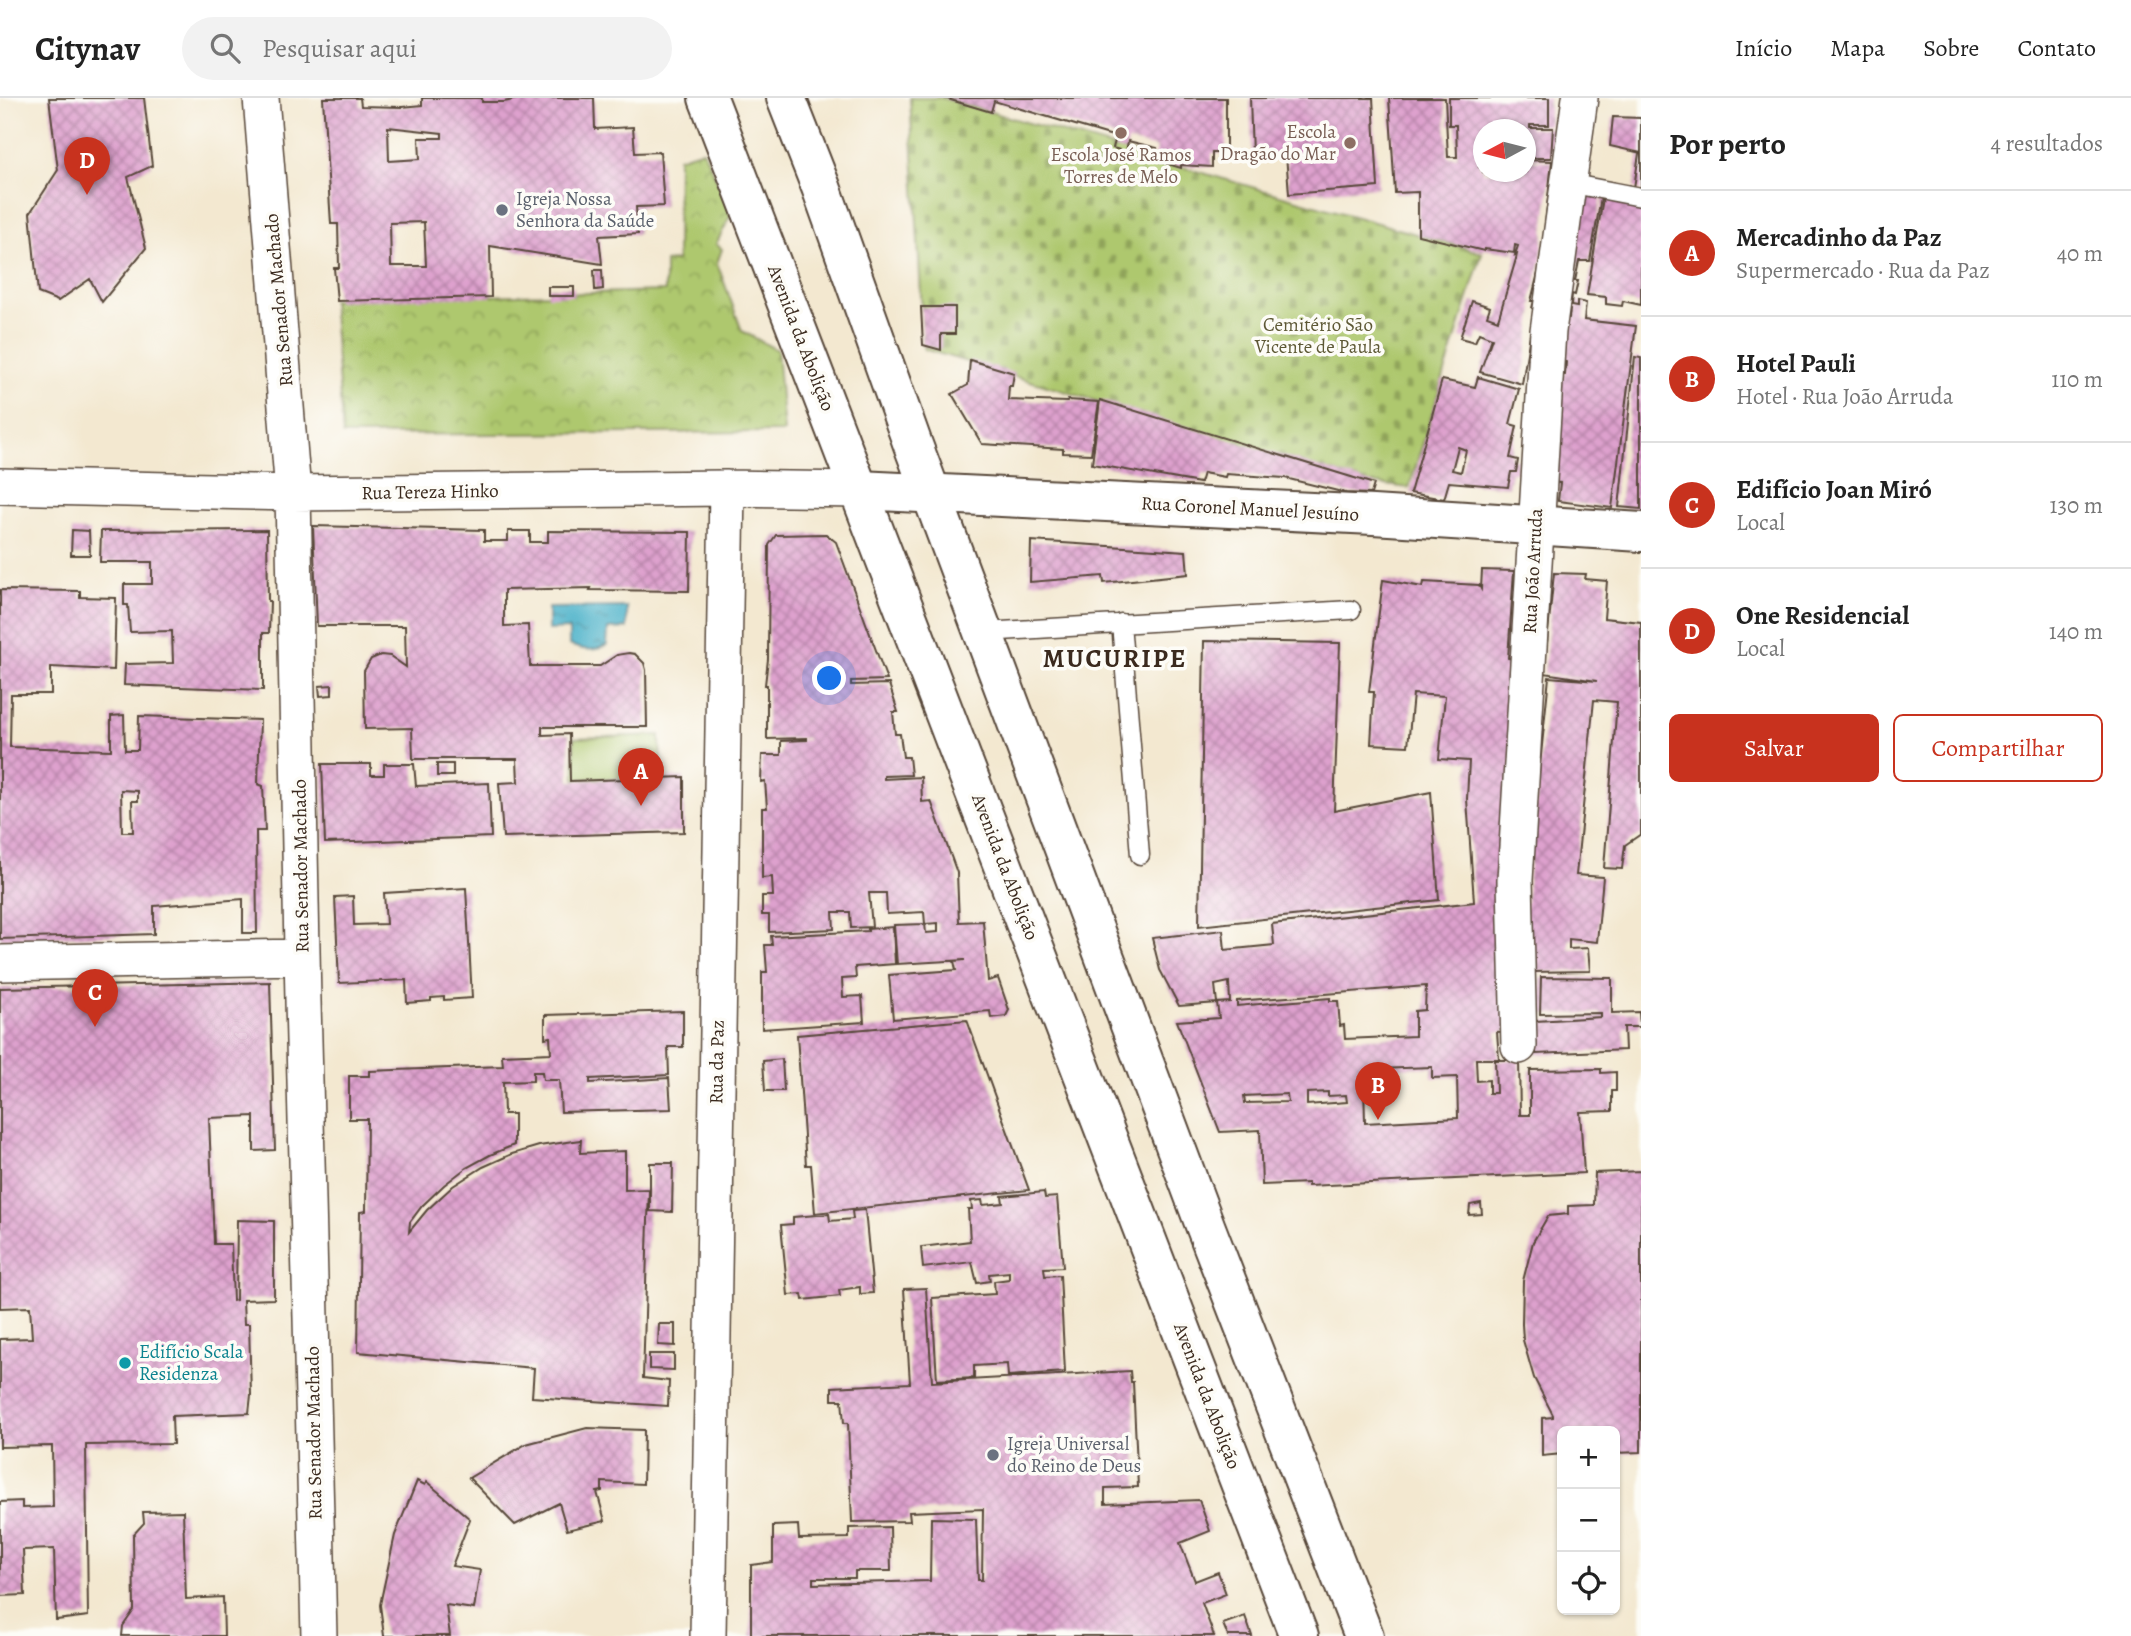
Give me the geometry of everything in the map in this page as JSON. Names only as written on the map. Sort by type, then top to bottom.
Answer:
[{"type":"main road","name":"Avenida da Abolição","points":[[708,98],[1299,1636]]},
{"type":"main road","points":[[786,98],[1152,1084],[1364,1636]]},
{"type":"main road","name":"Rua Coronel Manuel Jesuíno","points":[[859,490],[1641,532]]},
{"type":"main road","points":[[1094,1105],[1152,1084]]},
{"type":"street","name":"Rua Senador Machado","points":[[261,98],[293,493],[319,1636]]},
{"type":"street","name":"Rua João Arruda","points":[[1519,1046],[1515,880],[1548,331],[1580,98]]},
{"type":"street","name":"Rua Tereza Hinko","points":[[0,486],[293,493],[727,488],[859,490]]},
{"type":"street","name":"Rua da Paz","points":[[708,1636],[727,488]]},
{"type":"street","points":[[0,963],[302,957]]},
{"type":"lane","points":[[1568,183],[1641,197]]},
{"type":"lane","points":[[985,632],[1351,610]]},
{"type":"lane","points":[[1121,623],[1140,855]]},
{"type":"green space","name":"Cemitério São Vicente de Paula","points":[[910,98],[942,98],[1482,253],[1409,488],[1369,483],[924,349]]},
{"type":"green space","points":[[703,150],[732,213],[716,244],[722,249],[717,263],[742,331],[777,350],[784,432],[343,435],[332,300],[665,291],[665,262],[677,261],[678,158]]},
{"type":"green space","points":[[660,735],[661,777],[575,779],[574,738]]},
{"type":"water","points":[[627,607],[627,628],[608,629],[607,645],[598,649],[569,645],[569,629],[548,630],[548,608]]},
{"type":"building","points":[[49,98],[144,98],[152,166],[128,177],[146,248],[102,302],[90,279],[58,301],[38,293],[30,213],[58,170]]},
{"type":"building","name":"Igreja Nossa Senhora da Saúde","points":[[323,98],[360,98],[361,106],[402,107],[422,105],[422,98],[482,98],[482,102],[504,102],[522,98],[594,98],[595,129],[633,127],[635,153],[660,152],[664,206],[636,207],[638,234],[599,236],[602,264],[490,246],[491,297],[337,301],[334,268],[339,268],[338,224],[331,224]],"holes":[[[388,127],[442,133],[442,138],[419,138],[420,159],[389,161]],[[424,222],[426,266],[391,266],[390,223]]]},
{"type":"building","name":"Escola José Ramos Torres de Melo","points":[[944,98],[1226,98],[1226,153],[1212,153],[1212,167],[1181,165],[1181,168],[1154,160],[1157,148],[1128,141],[1126,152],[1113,148],[1116,137],[994,101],[991,112]]},
{"type":"building","points":[[1250,98],[1373,98],[1378,187],[1289,194],[1286,154],[1252,154]]},
{"type":"building","points":[[1389,98],[1445,98],[1448,157],[1457,157],[1456,125],[1449,125],[1449,98],[1549,98],[1549,125],[1536,125],[1536,119],[1473,119],[1473,182],[1536,182],[1536,160],[1552,161],[1541,261],[1531,301],[1534,301],[1534,310],[1522,384],[1480,372],[1492,338],[1479,333],[1475,342],[1460,338],[1472,301],[1490,307],[1487,316],[1498,320],[1518,246],[1515,245],[1514,253],[1484,251],[1418,235],[1418,192],[1395,193]]},
{"type":"building","points":[[1613,117],[1641,118],[1641,153],[1610,146]]},
{"type":"building","points":[[1536,128],[1553,128],[1551,158],[1536,158]]},
{"type":"building","points":[[1641,153],[1641,190],[1634,188]]},
{"type":"building","points":[[1574,191],[1601,197],[1590,261],[1579,261],[1575,281],[1578,281],[1575,295],[1572,294],[1571,306],[1577,307],[1577,301],[1586,303],[1584,320],[1636,326],[1612,508],[1558,501],[1560,483],[1549,482],[1551,374],[1565,375],[1566,362],[1553,360],[1561,317],[1569,318],[1570,310],[1559,308]]},
{"type":"building","points":[[1603,198],[1641,206],[1641,305],[1623,301],[1622,306],[1606,304],[1606,297],[1587,295]]},
{"type":"building","points":[[594,270],[602,270],[603,289],[595,290]]},
{"type":"building","points":[[548,287],[574,287],[574,296],[548,296]]},
{"type":"building","points":[[921,307],[955,307],[955,334],[941,334],[941,350],[923,345]]},
{"type":"building","points":[[1635,357],[1641,358],[1641,509],[1619,507]]},
{"type":"building","points":[[970,360],[1014,373],[1008,400],[1099,402],[1091,454],[1063,453],[1063,449],[982,444],[952,394],[968,385]]},
{"type":"building","points":[[1478,377],[1519,389],[1510,424],[1517,426],[1510,458],[1518,460],[1516,472],[1511,472],[1508,487],[1449,482],[1444,499],[1410,493],[1442,380],[1475,387]],"holes":[[[1458,447],[1466,450],[1461,472],[1452,470]]]},
{"type":"building","points":[[1100,400],[1374,484],[1371,494],[1346,493],[1285,478],[1226,474],[1225,477],[1203,473],[1200,483],[1092,464]]},
{"type":"building","points":[[313,526],[484,530],[484,541],[508,541],[508,531],[530,531],[530,542],[548,542],[548,531],[690,532],[689,591],[590,590],[591,588],[504,590],[504,626],[528,625],[530,666],[600,666],[617,655],[629,653],[635,654],[644,663],[647,727],[542,727],[542,735],[569,734],[570,781],[684,777],[684,832],[503,837],[499,783],[518,782],[517,759],[413,759],[412,728],[365,729],[364,671],[371,659],[381,655],[390,656],[406,667],[405,626],[317,626]]},
{"type":"building","points":[[72,530],[89,531],[90,555],[71,555]]},
{"type":"building","points":[[267,530],[270,601],[269,633],[263,633],[263,690],[124,685],[125,664],[173,663],[172,631],[130,632],[128,605],[124,605],[124,584],[152,584],[152,562],[100,562],[101,531]]},
{"type":"building","points":[[826,534],[836,542],[887,680],[851,681],[851,685],[889,684],[898,712],[893,712],[895,734],[900,734],[903,757],[909,757],[911,775],[884,776],[884,779],[921,777],[922,802],[931,801],[957,873],[959,922],[983,921],[988,981],[998,978],[1009,1010],[1006,1016],[991,1018],[990,1011],[893,1019],[889,975],[956,970],[954,961],[965,960],[897,964],[894,925],[925,924],[924,912],[887,914],[886,893],[869,893],[872,927],[851,928],[850,912],[833,912],[834,929],[769,932],[769,915],[762,915],[762,896],[773,896],[772,877],[762,878],[762,808],[767,808],[765,781],[761,782],[762,755],[781,755],[781,741],[807,740],[767,739],[765,685],[768,659],[769,545],[776,535]],"holes":[[[938,923],[938,932],[926,933],[925,924]]]},
{"type":"building","points":[[1031,541],[1186,551],[1188,574],[1104,583],[1103,576],[1030,582]]},
{"type":"building","points":[[1482,570],[1514,571],[1508,658],[1514,659],[1507,1031],[1497,1032],[1499,1059],[1476,1059],[1477,1081],[1489,1080],[1489,1093],[1496,1093],[1495,1060],[1519,1060],[1520,1115],[1530,1115],[1530,1070],[1601,1069],[1601,1073],[1616,1072],[1612,1111],[1580,1112],[1584,1173],[1308,1186],[1308,1183],[1262,1185],[1260,1130],[1220,1132],[1177,1021],[1219,1018],[1217,1003],[1179,1006],[1160,970],[1152,938],[1223,930],[1225,950],[1274,945],[1272,924],[1474,902],[1467,799],[1469,761],[1439,759],[1445,696],[1413,694],[1408,746],[1371,744],[1374,692],[1369,692],[1383,580],[1423,587],[1424,582],[1479,585],[1481,589]],"holes":[[[1229,982],[1230,1002],[1217,1003],[1215,985]],[[1426,986],[1425,1010],[1415,1011],[1415,1036],[1345,1039],[1344,1025],[1340,1026],[1338,1001],[1330,1001],[1330,998],[1237,1006],[1237,1001]],[[1432,1067],[1432,1078],[1457,1077],[1458,1118],[1365,1123],[1364,1082],[1378,1081],[1377,1069]],[[1307,1093],[1346,1095],[1347,1102],[1307,1105]],[[1287,1094],[1288,1102],[1245,1103],[1244,1096]]]},
{"type":"building","points":[[1554,573],[1586,574],[1585,579],[1607,581],[1604,618],[1641,622],[1641,834],[1625,845],[1622,869],[1604,868],[1617,702],[1594,700],[1576,875],[1603,877],[1597,942],[1569,939],[1569,949],[1588,948],[1590,971],[1530,972],[1525,912],[1549,677],[1597,681],[1544,673]]},
{"type":"building","points":[[0,590],[80,591],[80,597],[116,598],[114,670],[51,667],[51,694],[11,694],[10,747],[111,750],[111,716],[124,715],[125,750],[138,750],[139,716],[260,720],[258,784],[263,786],[265,831],[256,831],[257,933],[243,933],[243,899],[154,906],[154,934],[0,939]],"holes":[[[121,790],[138,791],[138,801],[132,801],[133,832],[122,832]]]},
{"type":"building","points":[[1204,641],[1340,643],[1334,811],[1431,792],[1439,900],[1199,926]]},
{"type":"building","points":[[332,685],[332,695],[320,696],[319,686]]},
{"type":"building","points":[[322,764],[371,764],[371,775],[384,775],[384,764],[414,764],[416,786],[489,783],[491,837],[325,843]]},
{"type":"building","points":[[437,764],[453,764],[453,776],[437,776]]},
{"type":"building","points":[[466,888],[472,998],[431,998],[431,1001],[407,1003],[406,980],[339,983],[335,897],[353,896],[354,925],[386,924],[384,893]]},
{"type":"building","points":[[893,927],[895,964],[855,967],[856,978],[842,979],[843,997],[862,996],[864,1022],[762,1029],[762,972],[767,972],[765,945],[772,945],[771,936],[868,931]]},
{"type":"building","points":[[1541,977],[1612,978],[1612,1013],[1639,1012],[1640,1027],[1624,1027],[1625,1050],[1536,1054],[1536,1021],[1601,1017],[1601,1013],[1540,1014]]},
{"type":"building","points":[[270,982],[275,1150],[254,1151],[254,1116],[209,1118],[214,1244],[231,1244],[233,1301],[236,1300],[237,1220],[274,1221],[274,1299],[243,1300],[244,1324],[249,1324],[249,1413],[172,1416],[173,1444],[86,1445],[88,1616],[56,1620],[54,1549],[23,1550],[25,1595],[0,1596],[0,1502],[22,1501],[22,1508],[53,1507],[52,1446],[0,1447],[0,1339],[32,1338],[30,1307],[0,1308],[0,988]]},
{"type":"building","points":[[683,1011],[683,1047],[668,1047],[669,1075],[590,1079],[590,1083],[669,1078],[671,1109],[561,1112],[559,1080],[543,1080],[542,1072],[533,1072],[533,1081],[503,1082],[504,1114],[514,1114],[514,1145],[466,1168],[444,1185],[410,1222],[409,1232],[427,1210],[453,1186],[483,1167],[512,1154],[539,1146],[581,1140],[580,1153],[625,1151],[625,1190],[649,1189],[643,1378],[669,1381],[668,1406],[532,1397],[534,1368],[358,1352],[360,1212],[366,1211],[367,1119],[349,1119],[349,1076],[369,1076],[369,1071],[503,1066],[502,1055],[551,1053],[550,1037],[545,1038],[545,1015]]},
{"type":"building","points":[[967,1020],[1029,1190],[815,1213],[811,1165],[806,1165],[797,1035]]},
{"type":"building","points":[[782,1059],[784,1091],[765,1091],[763,1061]]},
{"type":"building","points":[[650,1163],[673,1163],[672,1212],[650,1211]]},
{"type":"building","points":[[1641,1171],[1641,1452],[1620,1453],[1620,1426],[1557,1426],[1557,1454],[1542,1456],[1542,1418],[1553,1415],[1534,1378],[1523,1340],[1523,1281],[1533,1242],[1548,1216],[1568,1214],[1568,1206],[1594,1205],[1595,1173]]},
{"type":"building","points":[[1044,1192],[1045,1198],[1057,1197],[1063,1267],[1044,1268],[1045,1276],[1060,1275],[1065,1372],[1008,1376],[1007,1364],[974,1366],[974,1378],[937,1380],[932,1298],[995,1294],[994,1281],[1009,1279],[1009,1272],[989,1274],[990,1281],[977,1283],[972,1262],[923,1268],[921,1247],[970,1241],[968,1209],[972,1209],[971,1201],[982,1200],[983,1205],[1003,1203],[1002,1196]]},
{"type":"building","points":[[1481,1203],[1482,1214],[1469,1215],[1470,1205]]},
{"type":"building","points":[[865,1210],[873,1293],[860,1294],[860,1287],[839,1290],[840,1296],[803,1300],[802,1294],[788,1295],[781,1225],[793,1224],[793,1217],[829,1214],[830,1221],[853,1219],[852,1211]]},
{"type":"building","points":[[926,1288],[932,1382],[1130,1371],[1133,1382],[1138,1487],[1105,1488],[1105,1504],[1199,1500],[1210,1531],[1180,1543],[1195,1581],[1218,1572],[1226,1594],[1202,1603],[1214,1636],[751,1636],[751,1565],[773,1562],[773,1526],[798,1525],[799,1539],[849,1538],[849,1528],[890,1527],[891,1571],[855,1571],[855,1578],[813,1578],[813,1584],[930,1581],[931,1518],[976,1519],[978,1580],[982,1580],[983,1509],[909,1512],[910,1521],[852,1522],[848,1423],[844,1423],[842,1400],[832,1400],[832,1387],[910,1383],[904,1289]]},
{"type":"building","points":[[659,1324],[675,1324],[675,1346],[658,1345]]},
{"type":"building","points":[[649,1354],[674,1354],[674,1370],[649,1369]]},
{"type":"building","points":[[587,1428],[644,1430],[643,1484],[602,1482],[602,1491],[597,1492],[605,1521],[567,1530],[559,1503],[515,1525],[469,1478],[526,1444]]},
{"type":"building","points":[[417,1481],[425,1485],[427,1482],[470,1519],[452,1566],[480,1570],[474,1609],[446,1605],[450,1636],[384,1636],[380,1605],[382,1595],[395,1535]]},
{"type":"building","points":[[183,1511],[186,1599],[223,1597],[224,1636],[122,1636],[123,1626],[134,1610],[133,1535],[144,1523],[143,1512]]},
{"type":"building","points":[[1245,1616],[1252,1636],[1228,1636],[1223,1624]]},
{"type":"place","name":"Escola José Ramos Torres de Melo","points":[[1121,133]]},
{"type":"place","name":"Escola Dragão do Mar","points":[[1350,143]]},
{"type":"place","name":"One Residencial","points":[[87,195]]},
{"type":"place","name":"Igreja Nossa Senhora da Saúde","points":[[502,210]]},
{"type":"place","name":"Mercadinho da Paz","points":[[641,806]]},
{"type":"place","name":"Edifício Joan Miró","points":[[95,1027]]},
{"type":"place","name":"Hotel Pauli","points":[[1378,1120]]},
{"type":"place","name":"Edifício Scala Residenza","points":[[125,1363]]},
{"type":"place","name":"Igreja Universal do Reino de Deus","points":[[993,1455]]},
{"type":"district","name":"MUCURIPE","points":[[1115,658]]}]
